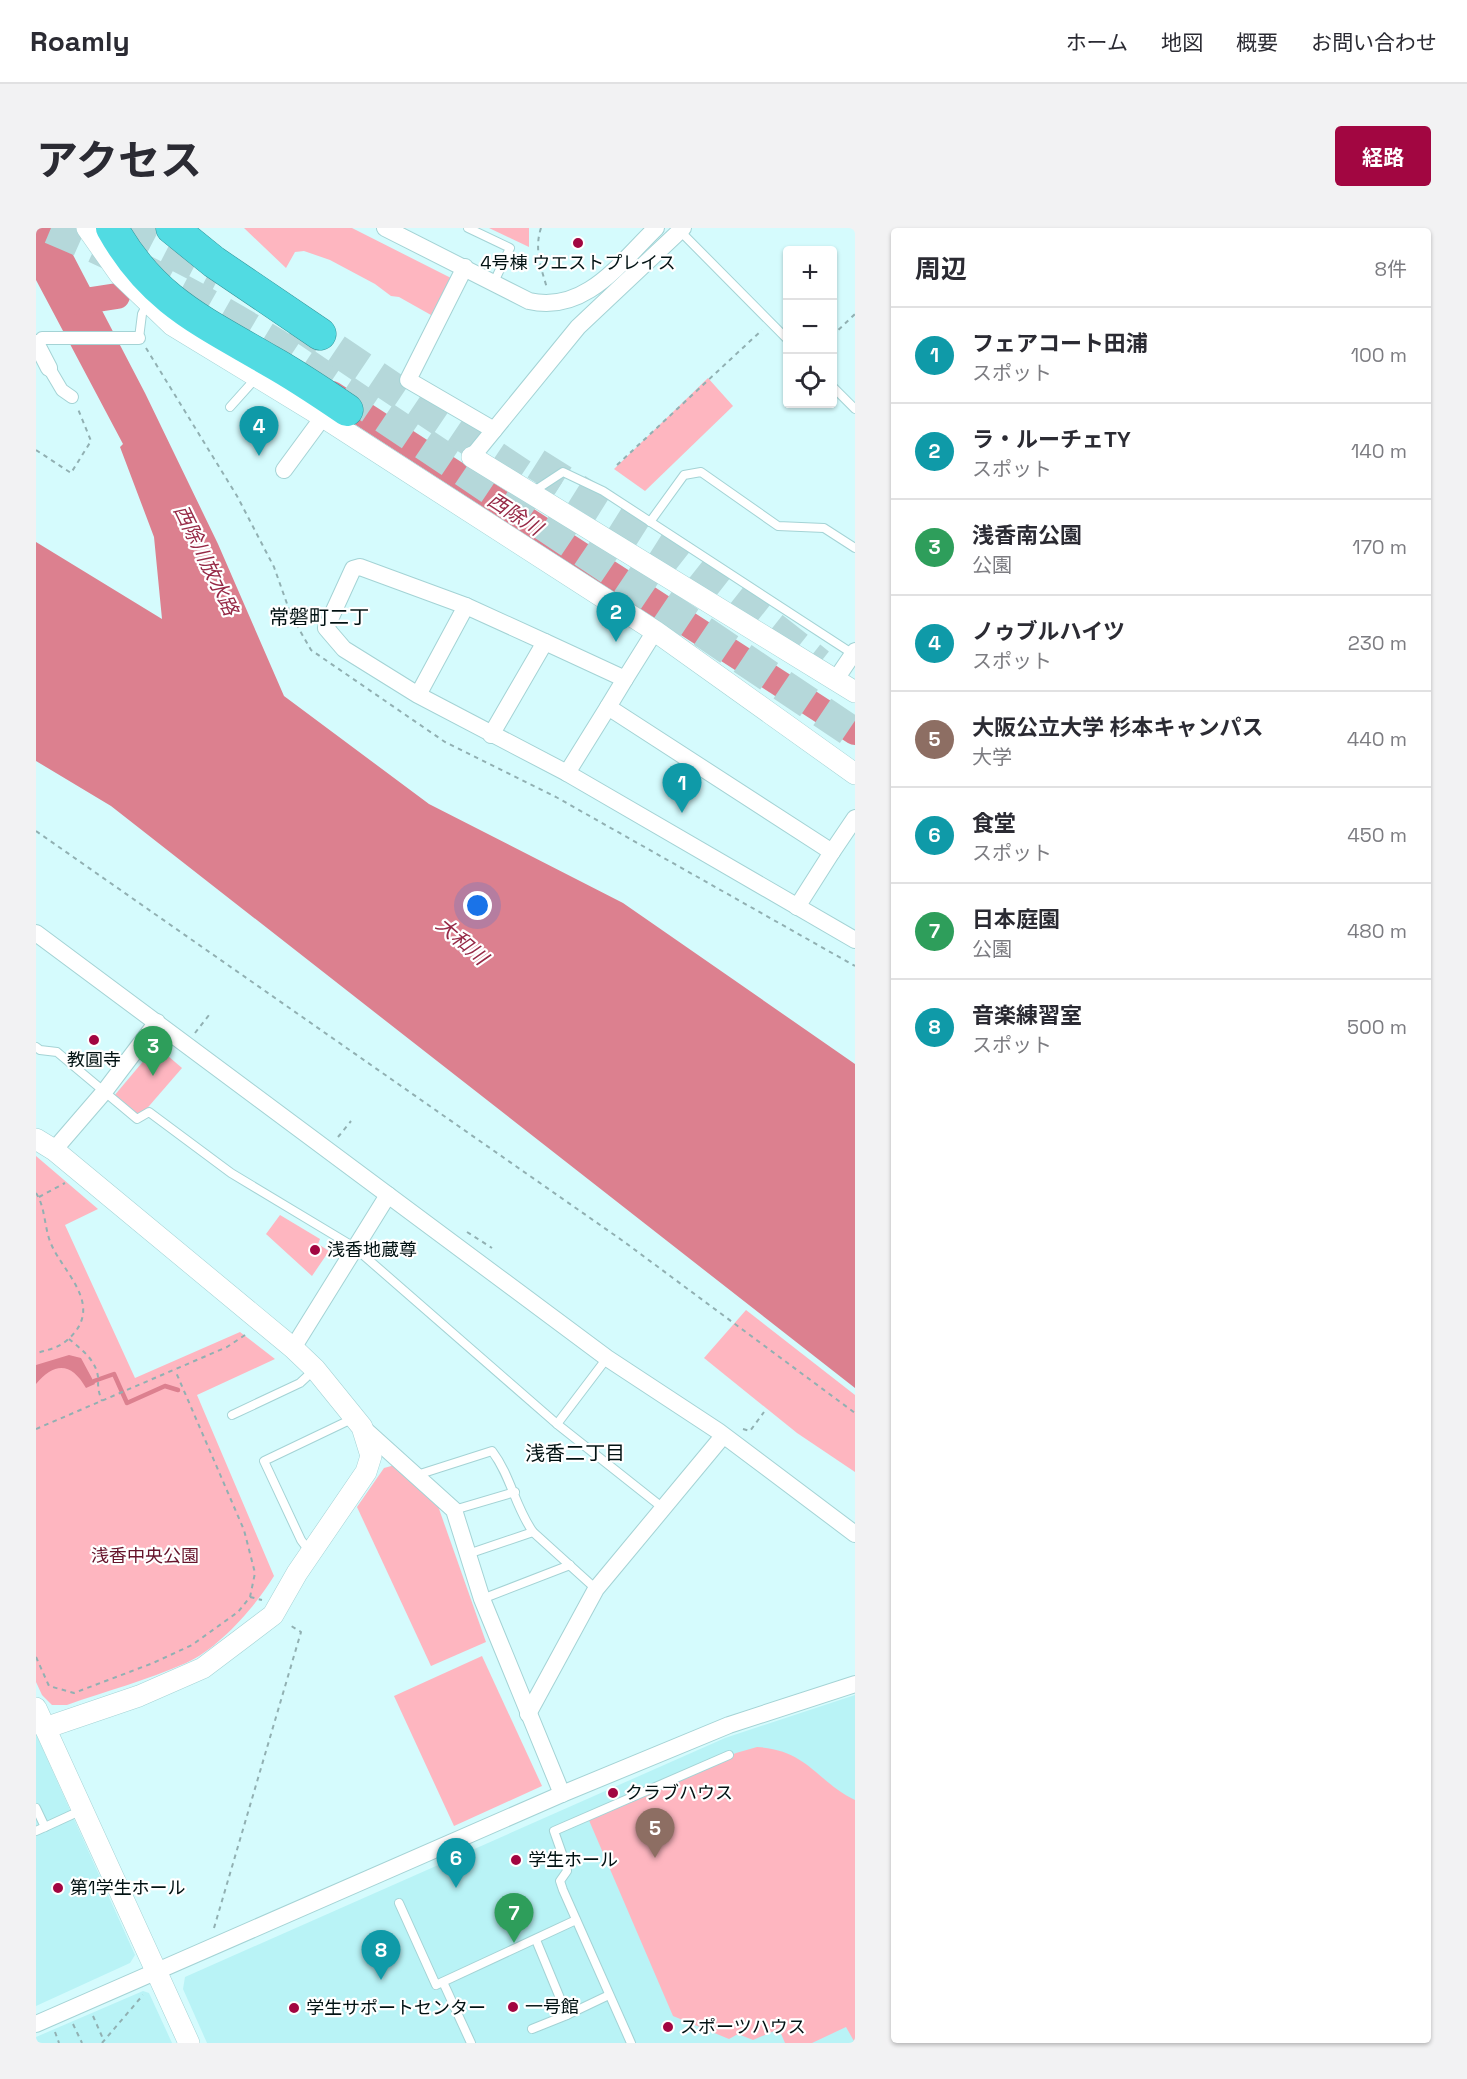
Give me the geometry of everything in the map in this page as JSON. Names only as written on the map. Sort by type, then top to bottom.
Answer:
[{"type":"highway","points":[[112,228],[140,272],[166,296],[197,319],[291,373],[335,413]]},
{"type":"highway","points":[[172,228],[214,262],[320,334]]},
{"type":"street","points":[[87,228],[120,275],[147,304],[172,325],[256,378],[335,413],[655,631],[855,774]]},
{"type":"street","points":[[385,228],[529,301],[554,305],[568,302],[598,284],[656,228]]},
{"type":"street","points":[[681,230],[578,327],[472,457],[855,692]]},
{"type":"street","points":[[465,267],[408,380],[494,430]]},
{"type":"street","points":[[72,397],[62,390],[49,368],[39,340],[139,338]]},
{"type":"street","points":[[284,470],[335,413]]},
{"type":"street","points":[[625,679],[466,606],[360,567],[353,569],[326,628],[344,649],[418,695],[567,773],[855,940]]},
{"type":"street","points":[[418,695],[466,606]]},
{"type":"street","points":[[567,773],[655,631]]},
{"type":"street","points":[[491,735],[545,642]]},
{"type":"street","points":[[836,679],[854,652]]},
{"type":"street","points":[[608,707],[832,852]]},
{"type":"street","points":[[797,907],[855,818]]},
{"type":"street","points":[[36,933],[607,1359],[723,1436],[855,1533]]},
{"type":"street","points":[[157,1022],[104,1092],[45,1144],[293,1348],[315,1369],[358,1422],[454,1510],[482,1599],[562,1794]]},
{"type":"street","points":[[293,1348],[388,1195]]},
{"type":"street","points":[[45,1728],[139,1696],[203,1668],[273,1615],[311,1553],[366,1472],[370,1456],[358,1422]]},
{"type":"street","points":[[528,1714],[596,1589],[723,1436]]},
{"type":"street","points":[[36,2024],[153,1980],[207,1950],[562,1794],[729,1725],[855,1684]]},
{"type":"street","points":[[36,1708],[82,1810],[153,1980],[189,2043]]},
{"type":"lane","points":[[468,228],[510,248],[494,282]]},
{"type":"lane","points":[[681,230],[783,335]]},
{"type":"lane","points":[[139,338],[142,314],[147,304]]},
{"type":"lane","points":[[230,407],[256,378]]},
{"type":"lane","points":[[837,391],[855,409]]},
{"type":"lane","points":[[531,493],[563,472],[603,491],[854,652]]},
{"type":"lane","points":[[650,522],[684,475],[701,472],[778,526],[824,528],[855,548]]},
{"type":"lane","points":[[36,1047],[40,1050],[57,1052],[136,1119],[149,1112],[231,1173],[354,1247],[557,1424],[663,1508]]},
{"type":"lane","points":[[557,1424],[607,1359]]},
{"type":"lane","points":[[232,1415],[300,1383],[315,1369]]},
{"type":"lane","points":[[253,1465],[358,1422]]},
{"type":"lane","points":[[417,1475],[492,1451],[503,1466],[526,1522],[533,1532],[596,1589]]},
{"type":"lane","points":[[264,1461],[301,1540],[311,1553]]},
{"type":"lane","points":[[454,1510],[515,1492]]},
{"type":"lane","points":[[468,1554],[533,1532]]},
{"type":"lane","points":[[482,1599],[570,1565]]},
{"type":"lane","points":[[631,2043],[560,1881],[567,1871],[554,1831],[729,1755]]},
{"type":"lane","points":[[36,1808],[40,1829],[82,1810]]},
{"type":"lane","points":[[399,1903],[436,1985],[576,1920]]},
{"type":"lane","points":[[536,1940],[567,2014]]},
{"type":"lane","points":[[443,1982],[471,2043]]},
{"type":"lane","points":[[532,2029],[609,1995]]},
{"type":"path","points":[[542,228],[538,239],[538,257],[548,294]]},
{"type":"path","points":[[837,331],[855,314]]},
{"type":"path","points":[[617,465],[770,322]]},
{"type":"path","points":[[36,450],[70,473],[91,441],[89,430],[72,397]]},
{"type":"path","points":[[36,831],[624,1241],[855,1413]]},
{"type":"path","points":[[194,1036],[208,1016]]},
{"type":"path","points":[[336,1140],[351,1121]]},
{"type":"path","points":[[39,1197],[60,1187],[77,1170]]},
{"type":"path","points":[[36,1193],[52,1246],[79,1291],[85,1311],[80,1326],[69,1339],[53,1350],[36,1353]]},
{"type":"path","points":[[36,1429],[227,1347],[262,1322]]},
{"type":"path","points":[[69,1339],[87,1353],[98,1375],[97,1390],[102,1401]]},
{"type":"path","points":[[36,1657],[49,1686],[74,1693],[192,1645],[238,1612],[250,1597],[255,1573],[244,1530],[175,1370]]},
{"type":"path","points":[[750,1431],[764,1412]]},
{"type":"path","points":[[207,1950],[302,1632],[273,1615]]},
{"type":"path","points":[[91,2011],[103,2042],[153,1980]]},
{"type":"path","points":[[71,2020],[82,2043]]},
{"type":"path","points":[[53,2028],[59,2043]]},
{"type":"shaded area","points":[[855,1695],[855,2043],[207,2043],[183,1989],[185,1977],[725,1738]]},
{"type":"shaded area","points":[[36,1734],[135,1955],[130,1963],[36,2006]]},
{"type":"shaded area","points":[[143,1991],[149,1993],[172,2043],[36,2043],[36,2037]]},
{"type":"green space","points":[[244,228],[352,228],[451,278],[431,315],[399,297],[391,296],[375,284],[330,260],[304,251],[295,252],[286,268]]},
{"type":"green space","points":[[489,228],[529,228],[529,247]]},
{"type":"green space","points":[[708,378],[733,406],[645,491],[614,469]]},
{"type":"green space","points":[[161,1050],[182,1068],[143,1113],[135,1113],[114,1096],[151,1052]]},
{"type":"green space","name":"浅香中央公園","points":[[36,1156],[98,1209],[65,1225],[135,1378],[240,1332],[275,1359],[197,1395],[274,1576],[257,1601],[235,1626],[198,1656],[157,1675],[67,1705],[52,1705],[42,1695],[36,1682]]},
{"type":"green space","points":[[280,1215],[320,1239],[318,1244],[329,1251],[312,1276],[266,1234]]},
{"type":"green space","points":[[746,1310],[855,1395],[855,1472],[797,1433],[704,1358]]},
{"type":"green space","points":[[395,1465],[438,1506],[486,1642],[431,1666],[357,1507],[384,1468]]},
{"type":"green space","points":[[482,1656],[542,1786],[454,1826],[394,1696]]},
{"type":"green space","points":[[757,1747],[774,1749],[800,1760],[855,1800],[855,2043],[846,2027],[812,2043],[785,2043],[779,2029],[753,2040],[738,2034],[729,2039],[673,2016],[588,1818],[736,1753]]},
{"type":"water","points":[[36,228],[59,228],[145,393],[218,544],[284,696],[429,804],[623,903],[855,1064],[855,1388],[111,806],[36,761],[36,542],[162,619],[154,537],[120,447],[123,444],[36,280]]},
{"type":"water","points":[[69,1355],[81,1358],[95,1384],[86,1388],[75,1374],[63,1368],[50,1371],[36,1384],[36,1365]]},
{"type":"waterway","name":"西除川","points":[[78,302],[117,296]]},
{"type":"waterway","name":"西除川","points":[[332,394],[855,732]]},
{"type":"waterway","points":[[94,1381],[114,1374],[127,1403],[165,1386],[178,1390]]},
{"type":"tunnel","points":[[51,228],[166,282],[277,345],[855,734]]},
{"type":"tunnel","points":[[124,228],[219,277]]},
{"type":"tunnel","points":[[296,323],[553,496]]},
{"type":"tunnel","points":[[536,464],[682,556],[819,664]]},
{"type":"place","name":"4号棟 ウエストプレイス","points":[[578,243]]},
{"type":"place","name":"ノゥブルハイツ","points":[[259,456]]},
{"type":"place","name":"ラ・ルーチェTY","points":[[616,642]]},
{"type":"place","name":"フェアコート田浦","points":[[682,813]]},
{"type":"place","name":"教圓寺","points":[[94,1040]]},
{"type":"place","name":"浅香南公園","points":[[153,1076]]},
{"type":"place","name":"浅香地蔵尊","points":[[315,1250]]},
{"type":"place","name":"クラブハウス","points":[[613,1793]]},
{"type":"place","name":"大阪公立大学 杉本キャンパス","points":[[655,1858]]},
{"type":"place","name":"学生ホール","points":[[516,1860]]},
{"type":"place","name":"第1学生ホール","points":[[58,1888]]},
{"type":"place","name":"食堂","points":[[456,1888]]},
{"type":"place","name":"日本庭園","points":[[514,1943]]},
{"type":"place","name":"音楽練習室","points":[[381,1980]]},
{"type":"place","name":"一号館","points":[[513,2007]]},
{"type":"place","name":"学生サポートセンター","points":[[294,2008]]},
{"type":"place","name":"スポーツハウス","points":[[668,2027]]},
{"type":"district","name":"常磐町二丁","points":[[319,617]]},
{"type":"district","name":"浅香二丁目","points":[[575,1453]]},
{"type":"water label","name":"西除川放水路","points":[[206,560]]},
{"type":"water label","name":"大和川","points":[[462,941]]}]
